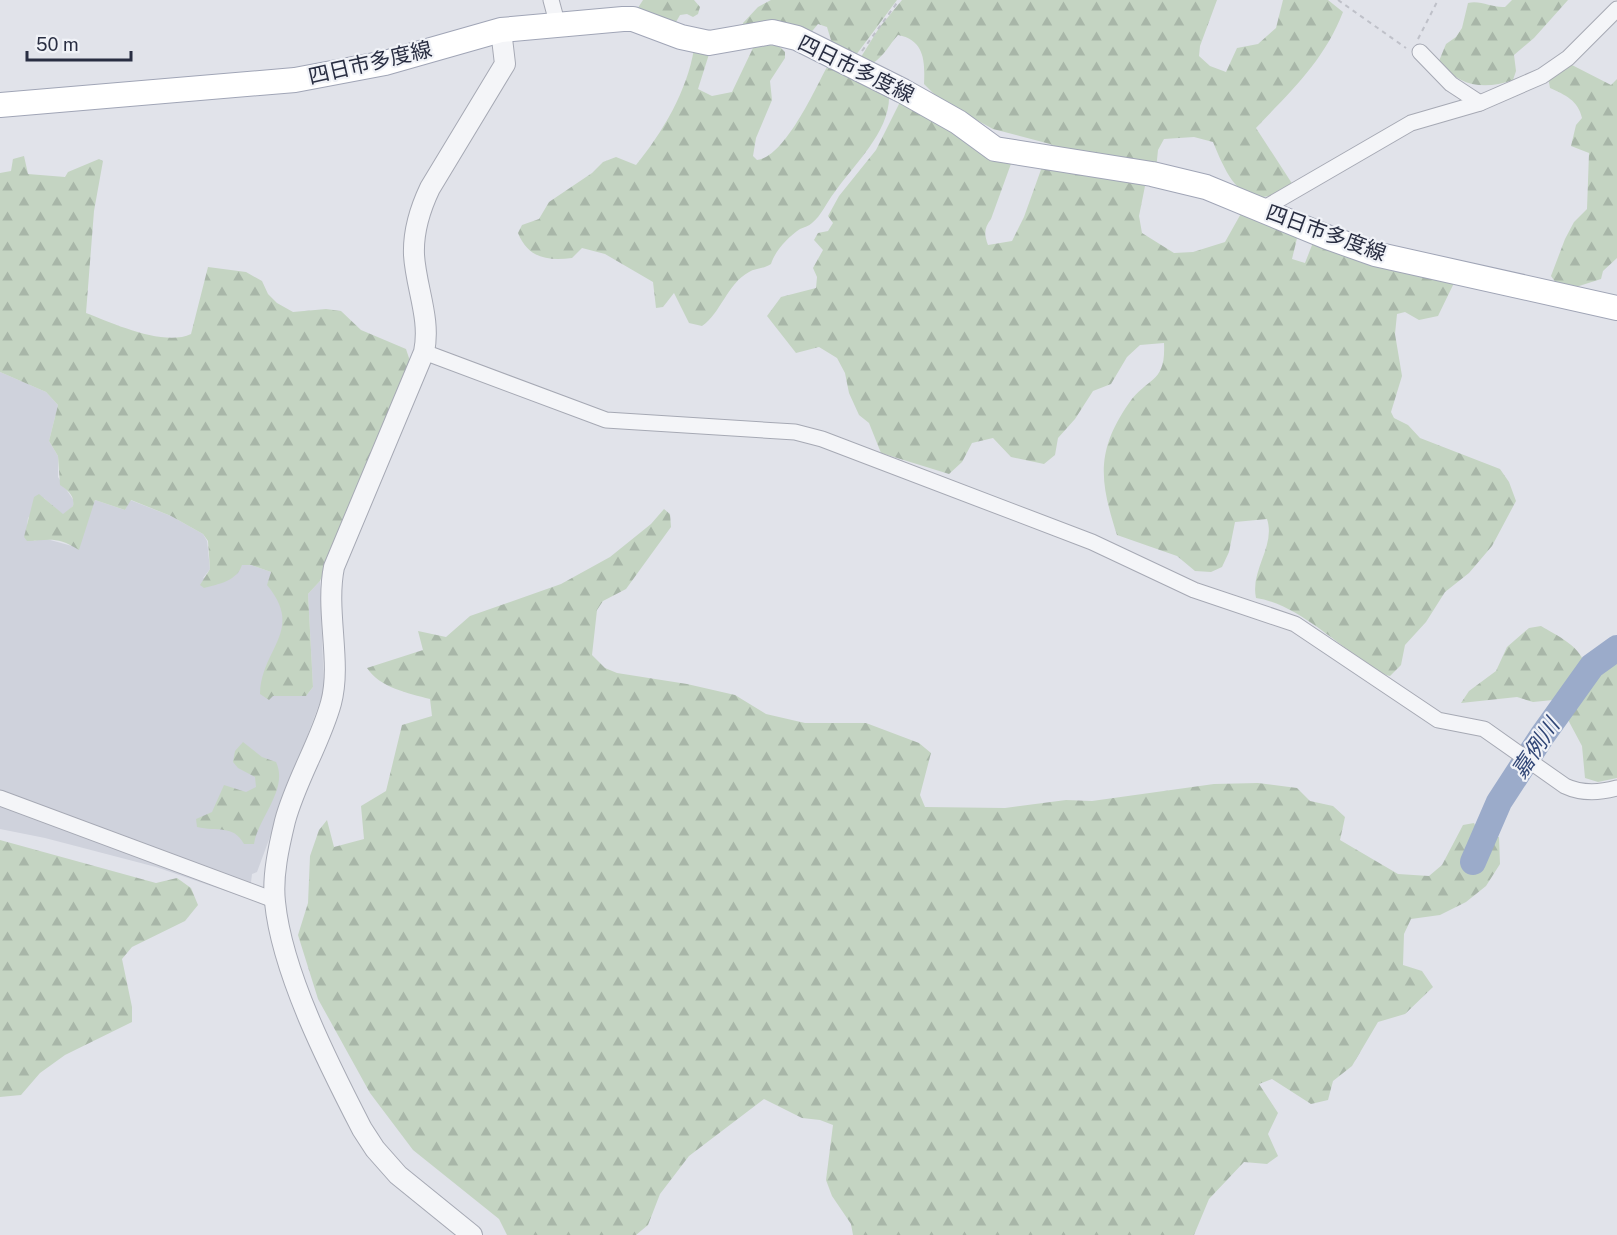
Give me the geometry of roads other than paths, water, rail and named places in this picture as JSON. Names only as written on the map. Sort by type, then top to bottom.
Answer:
[{"type":"main road","name":"四日市多度線","points":[[0,105],[295,80],[385,63],[501,30],[633,19],[681,37],[709,43],[762,33],[782,33],[853,66],[949,117],[995,149],[1152,174],[1206,187],[1327,237],[1375,254],[1617,308]]},
{"type":"street","points":[[551,0],[558,26]]},
{"type":"street","points":[[1261,210],[1411,123],[1480,103],[1542,76],[1568,58],[1617,9]]},
{"type":"street","points":[[472,1235],[398,1174],[375,1149],[362,1129],[297,989],[285,954],[274,900],[275,874],[285,820],[332,701],[330,585],[334,567],[424,352],[427,339],[426,319],[414,256],[415,232],[420,209],[430,188],[505,64],[501,30]]},
{"type":"street","points":[[1420,52],[1451,84],[1480,103]]},
{"type":"street","points":[[424,352],[606,420],[795,432],[822,439],[1092,542],[1194,590],[1295,624],[1438,720],[1484,729],[1574,790],[1598,793],[1617,788]]},
{"type":"street","points":[[0,798],[274,900]]},
{"type":"waterway","name":"嘉例川","points":[[1473,862],[1499,802],[1542,736],[1592,666],[1617,648]]}]
